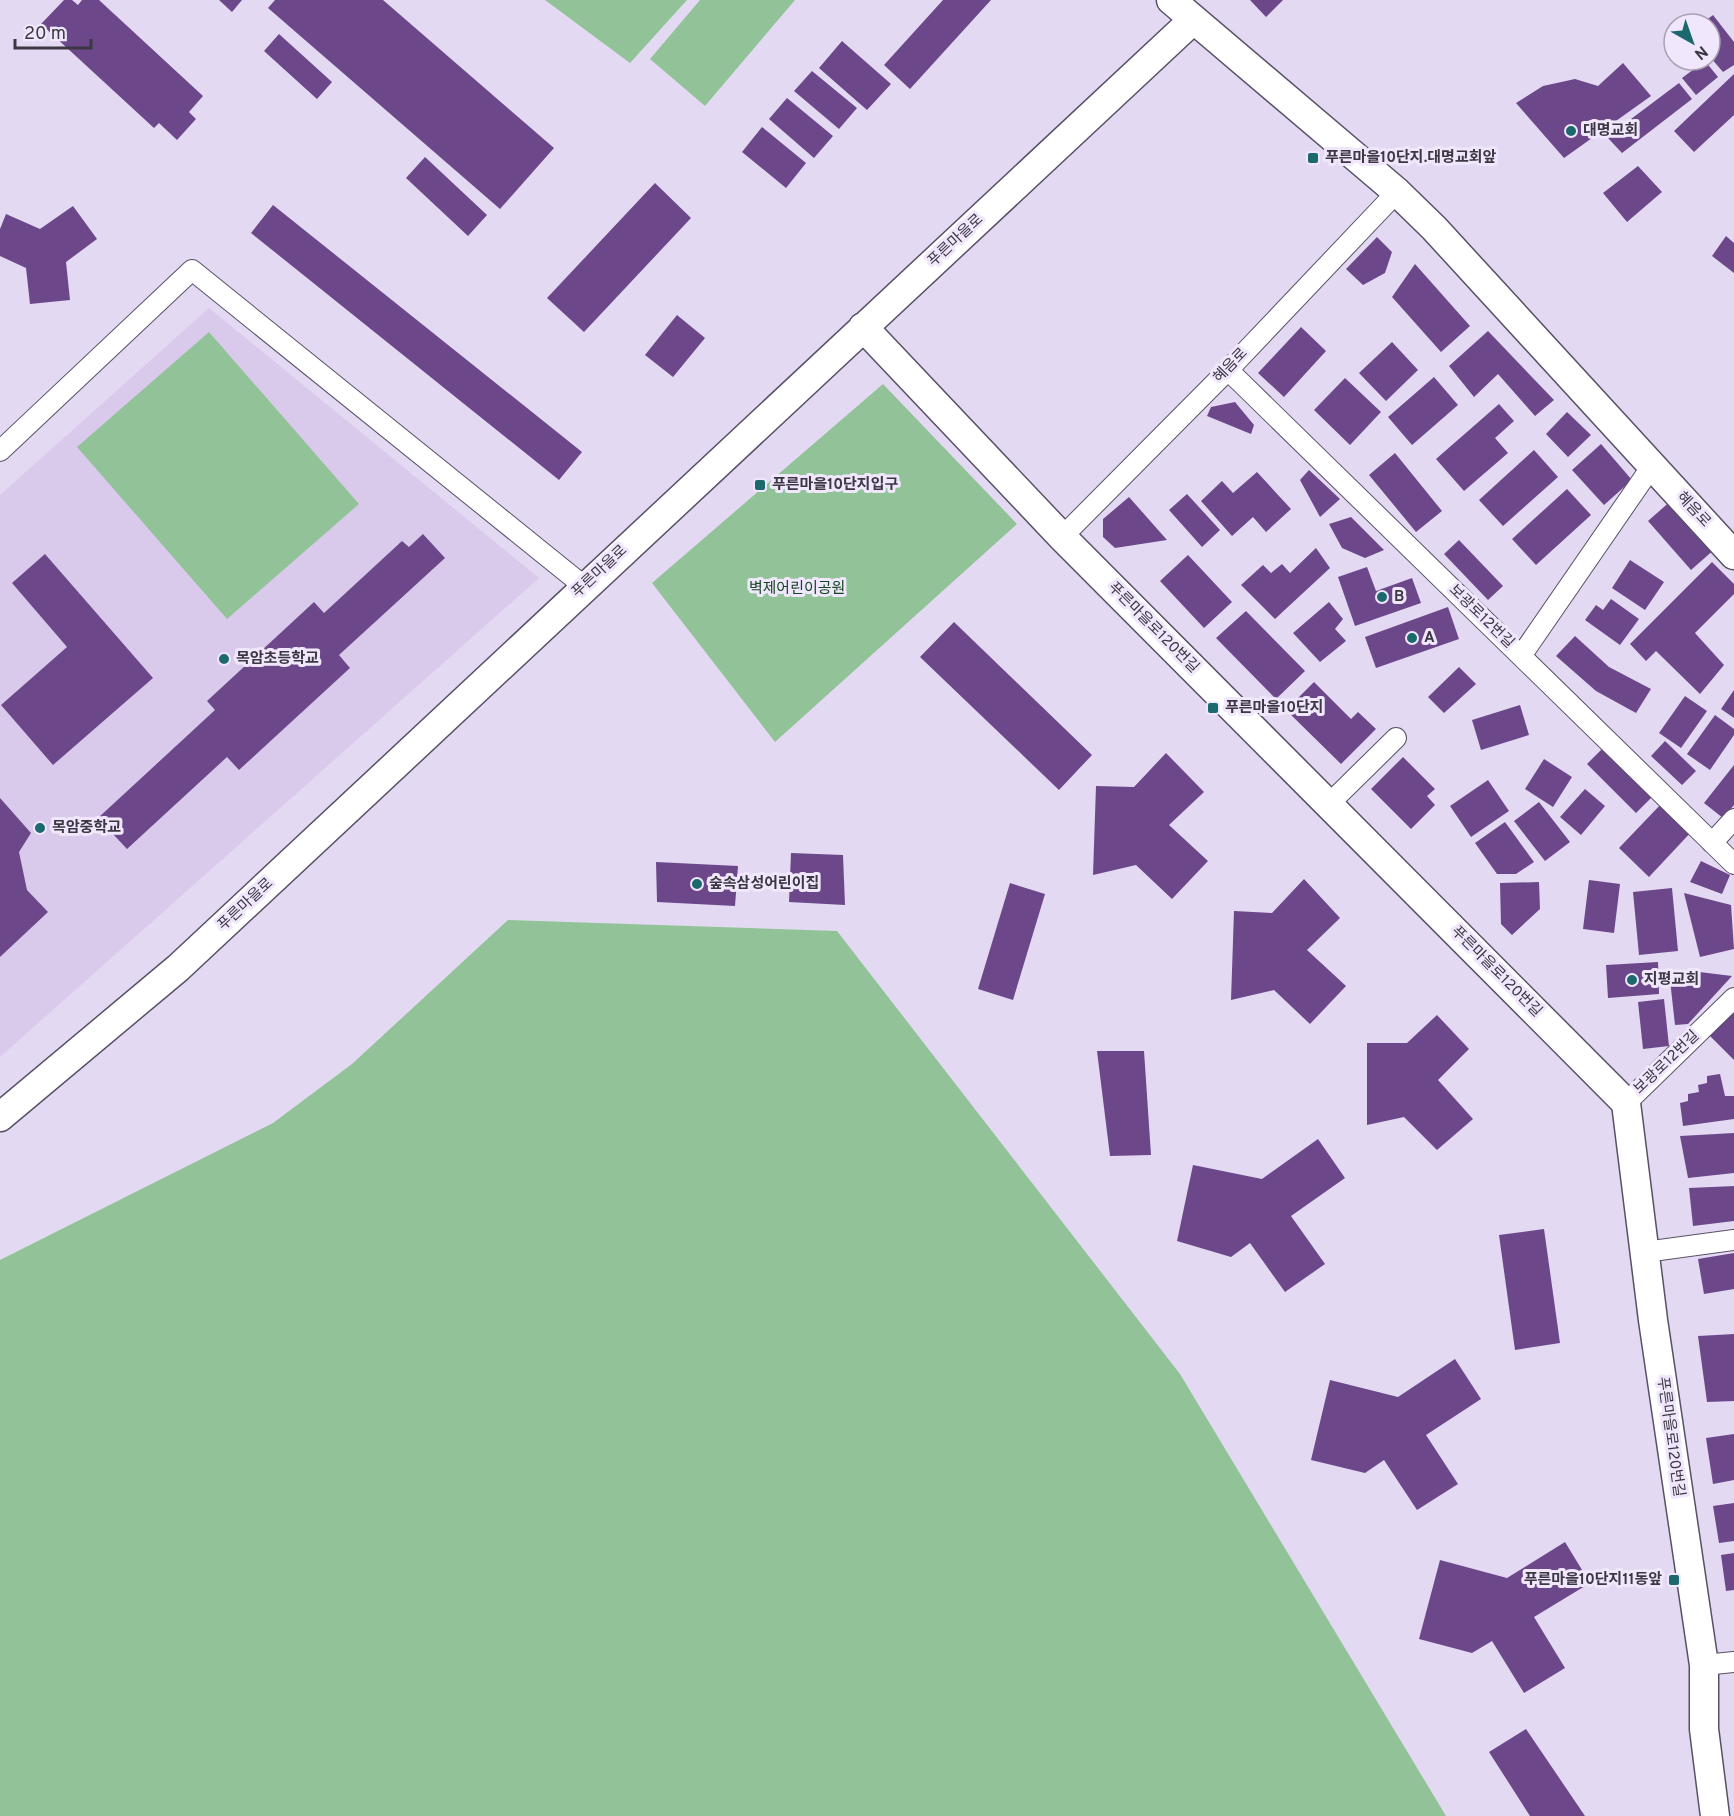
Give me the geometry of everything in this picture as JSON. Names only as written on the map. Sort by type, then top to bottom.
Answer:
[{"type":"main road","name":"혜음로","points":[[1171,0],[1397,192],[1734,555]]},
{"type":"main road","name":"푸른마을로","points":[[0,1117],[178,968],[1193,20]]},
{"type":"main road","name":"푸른마을로120번길","points":[[863,327],[1062,537],[1626,1103],[1704,1665],[1704,1730],[1715,1816]]},
{"type":"street","name":"혜음로","points":[[1062,537],[1228,370],[1397,192]]},
{"type":"street","points":[[0,451],[192,270],[585,587]]},
{"type":"street","name":"보광로12번길","points":[[1228,370],[1734,864]]},
{"type":"street","points":[[1521,656],[1652,466]]},
{"type":"street","points":[[1329,804],[1396,738]]},
{"type":"street","points":[[1712,843],[1734,819]]},
{"type":"street","name":"보광로12번길","points":[[1626,1103],[1734,998]]},
{"type":"street","points":[[1645,1252],[1734,1240]]},
{"type":"street","points":[[1704,1665],[1734,1662]]},
{"type":"shaded area","name":"목암초등학교","points":[[209,308],[539,578],[0,1057],[0,495]]},
{"type":"green space","points":[[545,0],[687,0],[630,63]]},
{"type":"green space","points":[[700,0],[795,0],[705,106],[650,59]]},
{"type":"green space","points":[[209,332],[359,504],[227,619],[77,447]]},
{"type":"green space","name":"벽제어린이공원","points":[[883,384],[1017,524],[775,742],[652,583]]},
{"type":"green space","points":[[508,920],[837,931],[1180,1374],[1446,1816],[0,1816],[0,1260],[273,1123],[352,1064]]},
{"type":"building","points":[[64,0],[72,0],[78,5],[82,0],[99,0],[203,96],[189,112],[196,119],[177,140],[159,123],[154,128],[41,24]]},
{"type":"building","points":[[219,0],[242,0],[232,12]]},
{"type":"building","points":[[275,0],[383,0],[554,148],[500,209],[268,8]]},
{"type":"building","points":[[943,0],[991,0],[910,89],[884,65]]},
{"type":"building","points":[[1250,0],[1283,0],[1266,17]]},
{"type":"building","points":[[1722,27],[1734,42],[1734,65],[1723,72]]},
{"type":"building","points":[[279,34],[332,82],[317,99],[264,51]]},
{"type":"building","points":[[842,41],[891,84],[867,110],[819,68]]},
{"type":"building","name":"대명교회","points":[[1623,63],[1651,96],[1564,158],[1516,103],[1543,86],[1575,79],[1598,86]]},
{"type":"building","points":[[812,71],[857,108],[839,129],[794,91]]},
{"type":"building","points":[[1690,72],[1714,72],[1718,77],[1696,95],[1682,78]]},
{"type":"building","points":[[1734,74],[1734,115],[1694,152],[1674,131]]},
{"type":"building","points":[[1679,83],[1692,99],[1622,153],[1607,137]]},
{"type":"building","points":[[787,98],[833,136],[814,158],[769,119]]},
{"type":"building","points":[[762,127],[806,163],[786,188],[742,152]]},
{"type":"building","points":[[425,157],[487,215],[468,236],[406,178]]},
{"type":"building","points":[[1638,166],[1662,192],[1627,222],[1603,193]]},
{"type":"building","points":[[655,183],[691,218],[584,332],[547,298]]},
{"type":"building","points":[[273,205],[582,452],[559,480],[251,233]]},
{"type":"building","points":[[73,206],[97,239],[66,262],[70,300],[30,304],[26,268],[0,256],[0,229],[6,214],[40,229]]},
{"type":"building","points":[[1726,236],[1734,243],[1734,273],[1712,256]]},
{"type":"building","points":[[1377,237],[1392,252],[1385,273],[1363,285],[1346,269]]},
{"type":"building","points":[[1415,264],[1470,326],[1441,352],[1392,297]]},
{"type":"building","points":[[677,315],[705,338],[673,377],[645,355]]},
{"type":"building","points":[[1301,327],[1326,351],[1284,397],[1258,373]]},
{"type":"building","points":[[1488,331],[1554,400],[1535,416],[1498,374],[1474,397],[1449,366]]},
{"type":"building","points":[[1392,342],[1418,370],[1386,401],[1359,373]]},
{"type":"building","points":[[1434,377],[1458,405],[1412,445],[1388,417]]},
{"type":"building","points":[[1345,378],[1381,412],[1350,445],[1314,410]]},
{"type":"building","points":[[1235,402],[1254,425],[1251,434],[1207,416],[1211,407]]},
{"type":"building","points":[[1499,404],[1514,421],[1495,438],[1508,453],[1464,491],[1436,459]]},
{"type":"building","points":[[1567,412],[1591,435],[1568,457],[1546,434]]},
{"type":"building","points":[[1601,444],[1632,480],[1604,505],[1572,470]]},
{"type":"building","points":[[1534,450],[1558,477],[1503,526],[1479,500]]},
{"type":"building","points":[[1395,453],[1442,511],[1416,532],[1369,475]]},
{"type":"building","points":[[1309,470],[1340,499],[1320,517],[1300,480]]},
{"type":"building","points":[[1257,472],[1291,509],[1266,532],[1253,517],[1232,536],[1201,501],[1222,481],[1233,493]]},
{"type":"building","points":[[1567,489],[1591,515],[1536,565],[1512,539]]},
{"type":"building","points":[[1187,494],[1220,530],[1202,547],[1169,510]]},
{"type":"building","points":[[1129,497],[1167,540],[1115,548],[1103,537],[1103,519]]},
{"type":"building","points":[[1673,499],[1716,548],[1691,570],[1648,521]]},
{"type":"building","points":[[1351,517],[1384,550],[1365,558],[1342,548],[1329,524]]},
{"type":"building","points":[[423,534],[445,558],[339,655],[350,668],[239,770],[227,757],[127,849],[98,818],[215,710],[207,701],[314,602],[324,613],[402,541],[409,547]]},
{"type":"building","points":[[1459,540],[1503,586],[1488,600],[1444,554]]},
{"type":"building","points":[[1316,548],[1330,568],[1275,619],[1241,585],[1263,565],[1271,573],[1282,564],[1290,573]]},
{"type":"building","points":[[45,554],[153,678],[53,765],[1,705],[67,647],[12,583]]},
{"type":"building","points":[[1188,555],[1232,602],[1204,628],[1160,581]]},
{"type":"building","points":[[1630,560],[1664,582],[1645,610],[1612,588]]},
{"type":"building","points":[[1712,562],[1734,584],[1734,594],[1695,633],[1724,665],[1700,694],[1656,651],[1646,661],[1630,644]]},
{"type":"building","name":"B","points":[[1367,567],[1376,591],[1412,578],[1421,603],[1355,626],[1338,577]]},
{"type":"building","points":[[1611,599],[1639,619],[1620,645],[1585,620],[1596,605],[1603,610]]},
{"type":"building","points":[[1329,602],[1343,619],[1335,629],[1346,641],[1320,662],[1293,633]]},
{"type":"building","name":"A","points":[[1448,607],[1459,639],[1376,668],[1365,637]]},
{"type":"building","points":[[1246,611],[1305,671],[1276,699],[1216,638]]},
{"type":"building","points":[[954,622],[1092,755],[1059,790],[920,657]]},
{"type":"building","points":[[1575,636],[1609,667],[1651,689],[1636,713],[1596,691],[1556,656]]},
{"type":"building","points":[[1459,667],[1476,684],[1444,713],[1428,697]]},
{"type":"building","points":[[1314,682],[1351,719],[1358,712],[1376,729],[1341,764],[1286,710]]},
{"type":"building","points":[[1734,690],[1734,718],[1721,709]]},
{"type":"building","points":[[1685,696],[1707,711],[1681,748],[1659,733]]},
{"type":"building","points":[[1520,705],[1529,735],[1481,750],[1472,720]]},
{"type":"building","points":[[1715,715],[1734,729],[1734,735],[1710,770],[1687,754]]},
{"type":"building","points":[[1665,741],[1696,771],[1682,785],[1651,756]]},
{"type":"building","points":[[1607,744],[1656,793],[1636,813],[1587,764]]},
{"type":"building","points":[[1166,753],[1204,792],[1169,825],[1208,861],[1172,899],[1136,865],[1093,875],[1096,786],[1134,787]]},
{"type":"building","points":[[1403,757],[1435,789],[1427,796],[1435,805],[1411,829],[1371,789]]},
{"type":"building","points":[[1544,759],[1572,777],[1553,807],[1525,789]]},
{"type":"building","points":[[1734,765],[1734,805],[1723,818],[1704,803]]},
{"type":"building","points":[[1488,780],[1509,811],[1471,837],[1450,806]]},
{"type":"building","points":[[1585,789],[1605,806],[1581,835],[1560,817]]},
{"type":"building","points":[[0,798],[31,833],[19,852],[27,890],[48,912],[0,957]]},
{"type":"building","points":[[1539,802],[1570,842],[1545,861],[1514,821]]},
{"type":"building","points":[[1663,802],[1693,830],[1649,877],[1619,848]]},
{"type":"building","points":[[1505,822],[1534,862],[1516,874],[1497,874],[1475,843]]},
{"type":"building","points":[[791,853],[843,855],[845,905],[789,902]]},
{"type":"building","points":[[1701,861],[1730,875],[1722,894],[1690,882]]},
{"type":"building","name":"숲속삼성어린이집","points":[[656,862],[738,866],[735,906],[657,902]]},
{"type":"building","points":[[1304,879],[1340,918],[1307,950],[1346,986],[1310,1024],[1274,990],[1231,1000],[1234,911],[1272,913]]},
{"type":"building","points":[[1589,880],[1620,884],[1614,933],[1583,929]]},
{"type":"building","points":[[1539,882],[1540,909],[1512,935],[1501,924],[1500,883]]},
{"type":"building","points":[[1010,883],[1045,894],[1013,1000],[978,989]]},
{"type":"building","points":[[1672,888],[1678,951],[1639,955],[1633,892]]},
{"type":"building","points":[[1684,893],[1731,905],[1734,949],[1700,957]]},
{"type":"building","name":"지평교회","points":[[1658,962],[1659,994],[1608,998],[1606,965]]},
{"type":"building","points":[[1683,970],[1732,976],[1688,1024],[1675,1025],[1670,980]]},
{"type":"building","points":[[1664,999],[1669,1046],[1643,1049],[1638,1002]]},
{"type":"building","points":[[1734,1010],[1734,1060],[1709,1035]]},
{"type":"building","points":[[1437,1015],[1469,1049],[1438,1080],[1473,1119],[1437,1150],[1404,1117],[1367,1125],[1367,1043],[1407,1043]]},
{"type":"building","points":[[1097,1051],[1144,1051],[1151,1155],[1110,1156]]},
{"type":"building","points":[[1720,1074],[1725,1096],[1734,1096],[1734,1119],[1683,1126],[1680,1103],[1688,1101],[1688,1094],[1699,1092],[1698,1085],[1707,1083],[1707,1076]]},
{"type":"building","points":[[1734,1133],[1734,1173],[1688,1178],[1680,1136]]},
{"type":"building","points":[[1318,1139],[1345,1178],[1291,1216],[1325,1264],[1285,1292],[1250,1243],[1231,1257],[1177,1241],[1193,1165],[1262,1179]]},
{"type":"building","points":[[1734,1186],[1734,1221],[1693,1226],[1689,1188]]},
{"type":"building","points":[[1544,1229],[1560,1343],[1515,1350],[1499,1235]]},
{"type":"building","points":[[1734,1253],[1734,1289],[1704,1294],[1698,1259]]},
{"type":"building","points":[[1734,1334],[1734,1401],[1707,1402],[1698,1336]]},
{"type":"building","points":[[1455,1359],[1481,1399],[1426,1435],[1458,1484],[1417,1510],[1384,1460],[1365,1473],[1311,1460],[1330,1380],[1398,1397]]},
{"type":"building","points":[[1734,1434],[1734,1480],[1713,1484],[1706,1438]]},
{"type":"building","points":[[1734,1503],[1734,1541],[1719,1543],[1713,1506]]},
{"type":"building","points":[[1565,1542],[1590,1583],[1534,1617],[1565,1668],[1524,1693],[1492,1641],[1472,1653],[1419,1639],[1440,1560],[1507,1578]]},
{"type":"building","points":[[1734,1553],[1734,1590],[1726,1591],[1721,1555]]},
{"type":"building","points":[[1526,1729],[1585,1816],[1530,1816],[1489,1752]]},
{"type":"place","name":"대명교회","points":[[1571,131]]},
{"type":"place","name":"푸른마을10단지.대명교회앞","points":[[1313,158]]},
{"type":"place","name":"푸른마을10단지입구","points":[[760,485]]},
{"type":"place","name":"B","points":[[1382,597]]},
{"type":"place","name":"A","points":[[1412,638]]},
{"type":"place","name":"목암초등학교","points":[[224,659]]},
{"type":"place","name":"푸른마을10단지","points":[[1213,708]]},
{"type":"place","name":"목암중학교","points":[[40,828]]},
{"type":"place","name":"숲속삼성어린이집","points":[[697,884]]},
{"type":"place","name":"지평교회","points":[[1632,980]]},
{"type":"place","name":"푸른마을10단지11동앞","points":[[1674,1580]]}]
